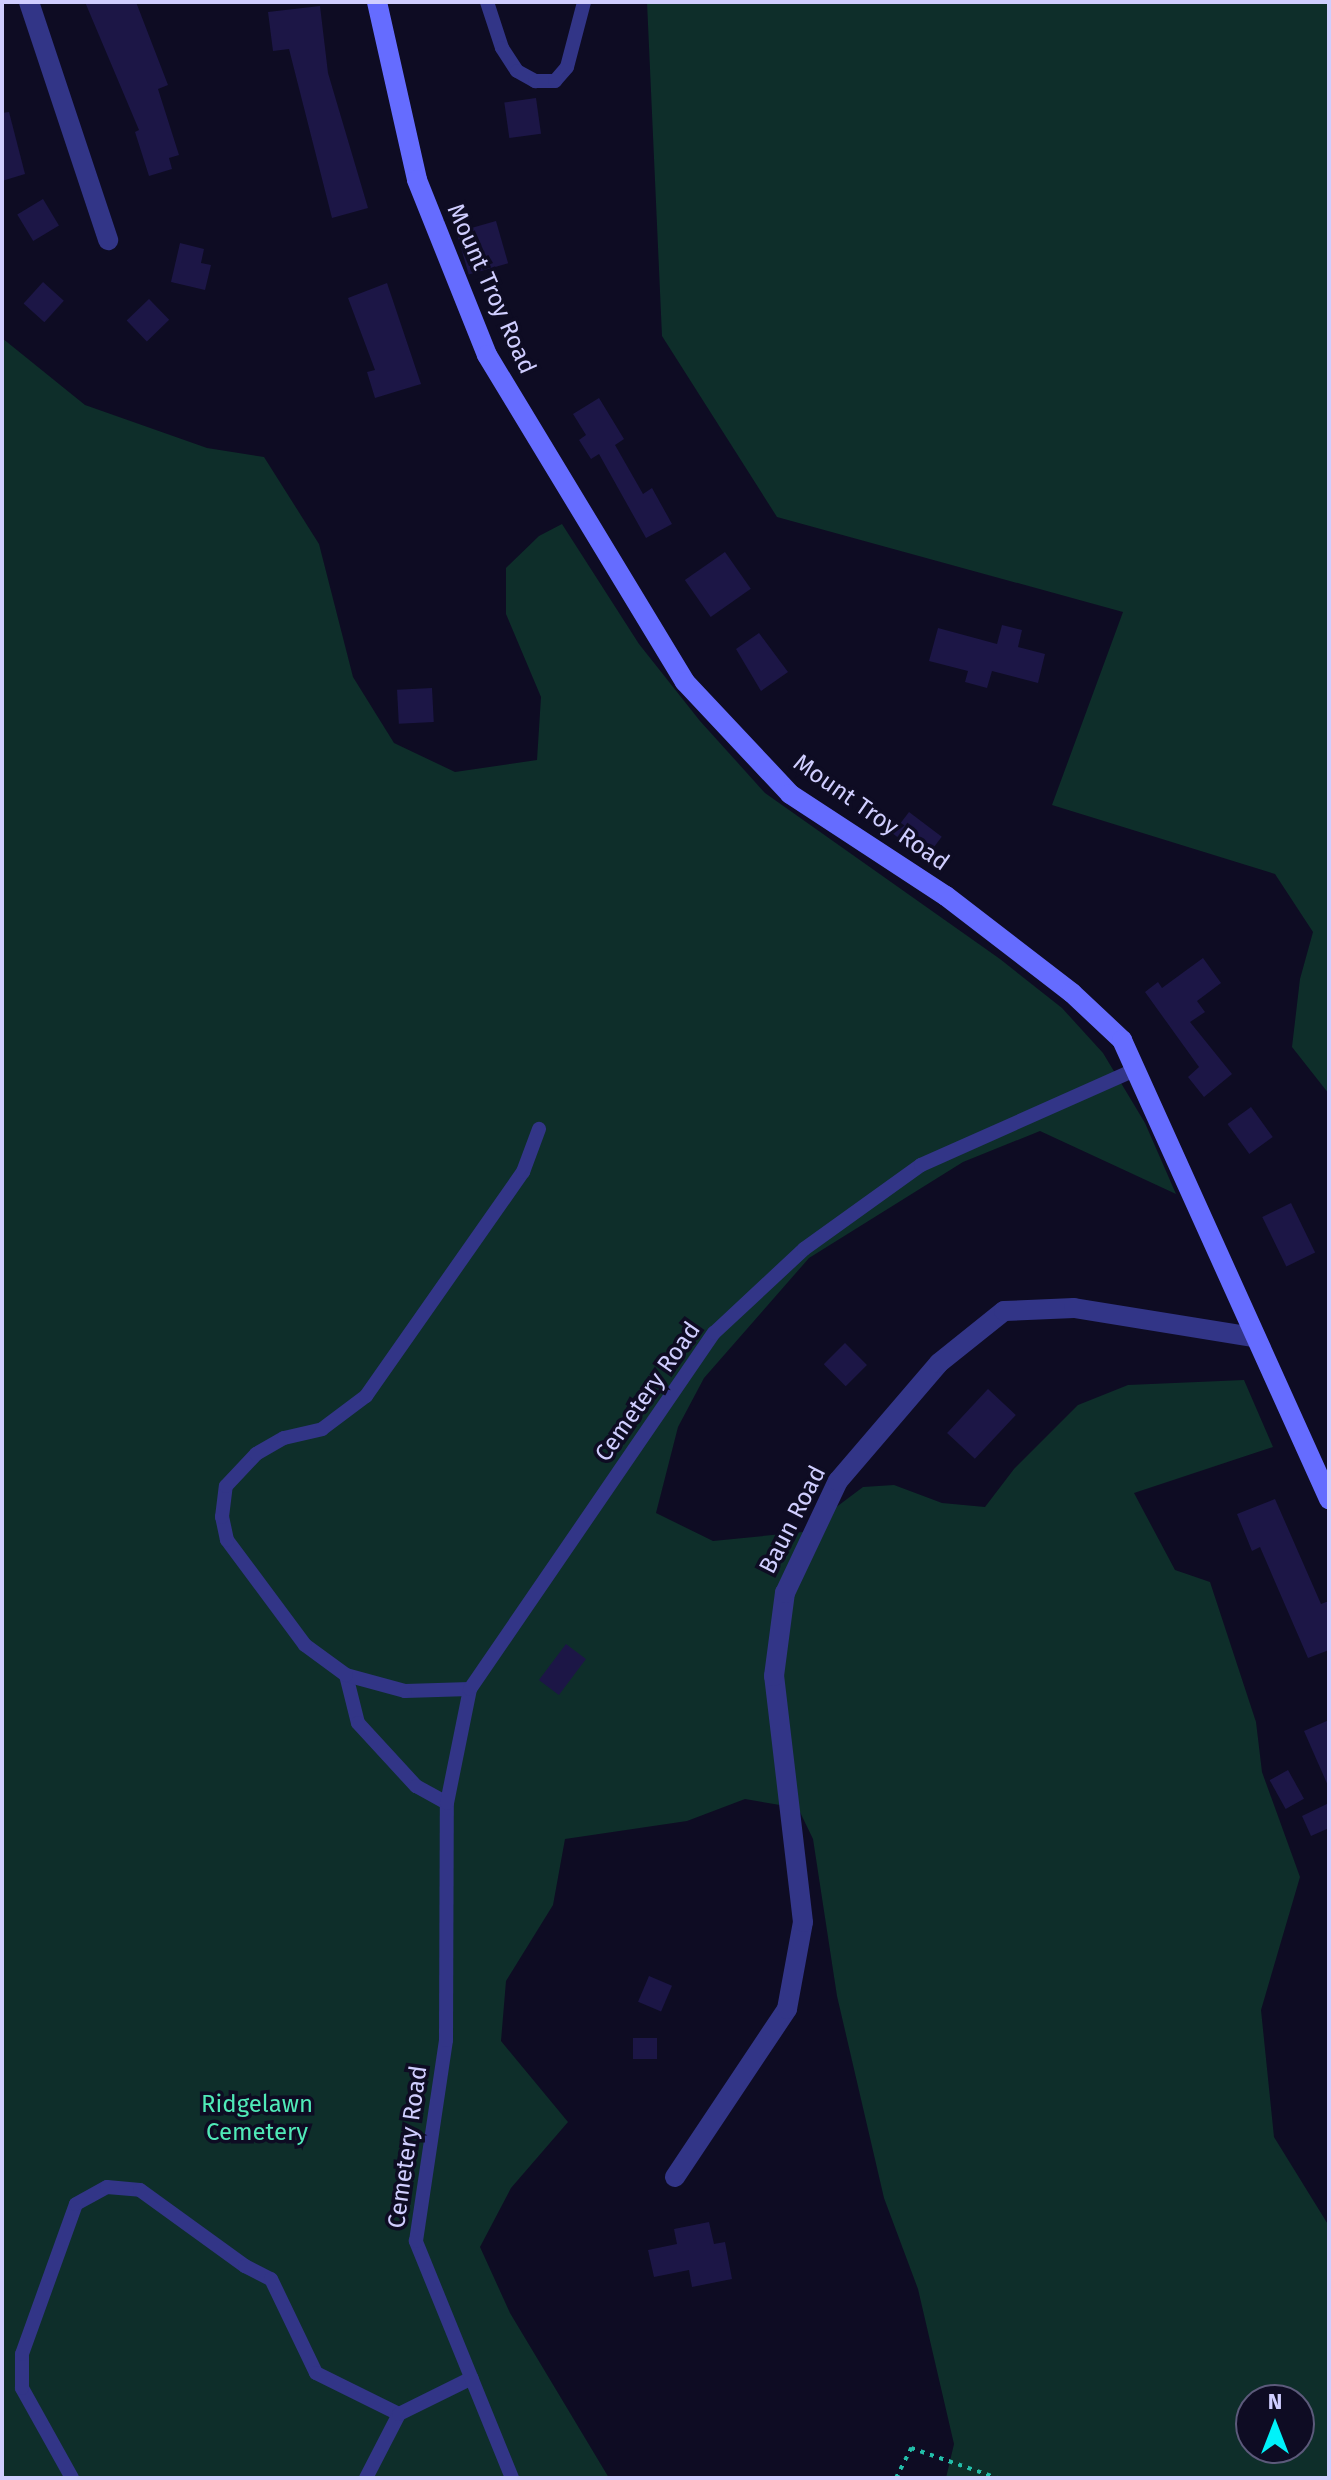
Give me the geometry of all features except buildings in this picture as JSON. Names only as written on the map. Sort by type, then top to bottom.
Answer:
[{"type":"street","points":[[29,2],[108,240]]},
{"type":"street","name":"Mount Troy Road","points":[[377,2],[417,180],[487,355],[685,682],[790,794],[946,896],[1072,993],[1122,1040],[1329,1499]]},
{"type":"street","name":"Baun Road","points":[[675,2177],[787,2009],[803,1922],[774,1676],[785,1593],[838,1481],[939,1363],[1004,1311],[1074,1308],[1254,1337]]},
{"type":"lane","points":[[487,2],[502,48],[517,71],[535,81],[555,81],[567,67],[584,2]]},
{"type":"lane","name":"Cemetery Road","points":[[512,2478],[416,2241],[446,2040],[447,1803],[470,1689],[714,1333],[781,1270],[921,1165],[1134,1070]]},
{"type":"lane","points":[[470,1689],[405,1691],[346,1675],[305,1645],[227,1540],[222,1517],[226,1486],[256,1454],[284,1438],[322,1429],[366,1396],[523,1172],[539,1129]]},
{"type":"lane","points":[[346,1675],[358,1723],[416,1786],[447,1803]]},
{"type":"lane","points":[[72,2478],[22,2388],[22,2354],[76,2204],[107,2187],[140,2190],[245,2266],[271,2279],[316,2373],[399,2414]]},
{"type":"lane","points":[[366,2478],[399,2414],[472,2378]]},
{"type":"path","points":[[896,2478],[911,2448],[997,2478]]},
{"type":"green space","points":[[647,2],[1329,2],[1329,1094],[1292,1047],[1300,979],[1313,932],[1275,874],[1052,805],[1123,612],[777,517],[662,336]]},
{"type":"green space","name":"Ridgelawn Cemetery","points":[[2,338],[85,405],[207,448],[264,457],[319,544],[353,677],[394,743],[455,772],[537,760],[541,697],[506,614],[506,568],[539,536],[562,524],[639,644],[700,721],[765,793],[1000,959],[1062,1008],[1103,1053],[1145,1123],[1176,1194],[1040,1131],[963,1162],[809,1258],[704,1378],[678,1427],[656,1513],[713,1541],[803,1532],[863,1487],[894,1485],[942,1503],[985,1507],[1014,1469],[1078,1405],[1128,1385],[1244,1380],[1273,1447],[1134,1493],[1175,1570],[1210,1582],[1256,1722],[1262,1772],[1300,1877],[1261,2010],[1274,2137],[1329,2226],[1329,2478],[946,2478],[954,2444],[918,2289],[884,2198],[837,1996],[813,1839],[798,1808],[745,1799],[687,1821],[565,1839],[553,1905],[506,1981],[501,2041],[568,2122],[511,2188],[480,2247],[510,2313],[609,2478],[2,2478]]}]
